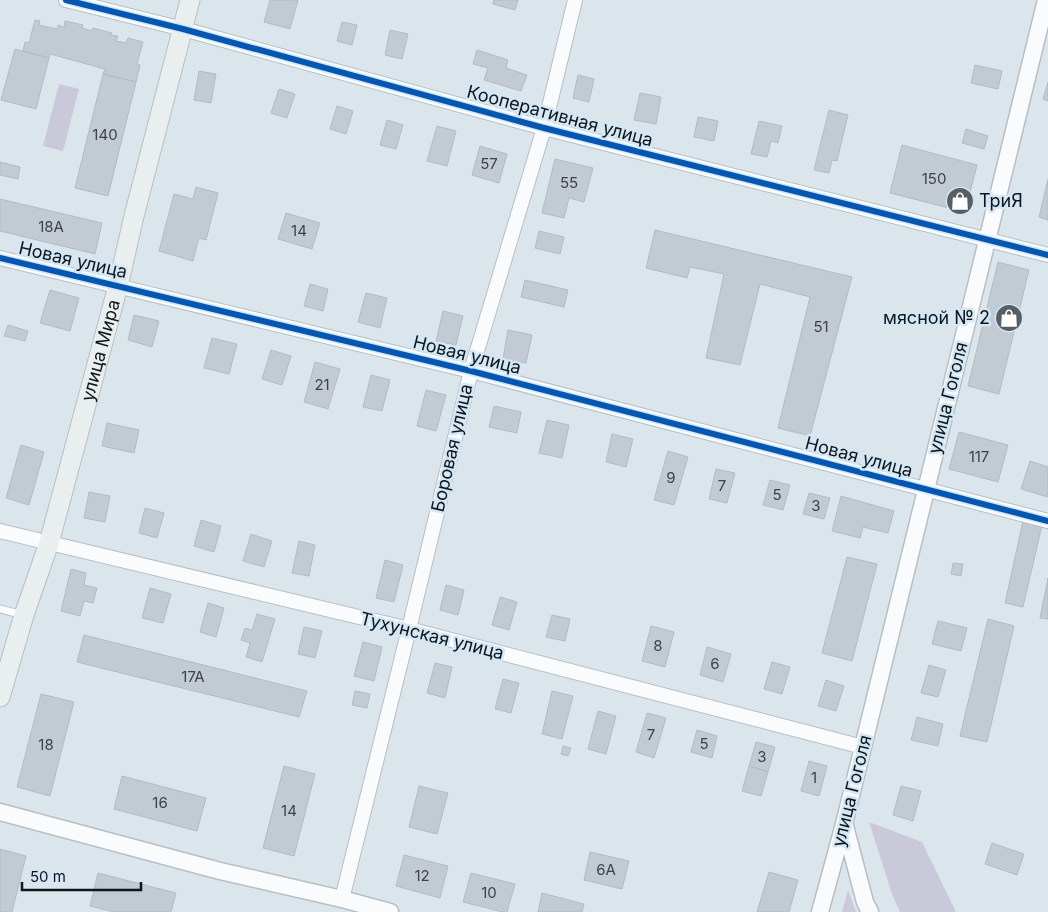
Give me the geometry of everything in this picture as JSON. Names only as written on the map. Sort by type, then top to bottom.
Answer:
[{"type":"main road","name":"улица Мира","points":[[0,697],[24,615],[49,543],[118,286],[134,216],[190,0]]},
{"type":"street","name":"Кооперативная улица","points":[[66,0],[182,29],[544,128],[1048,254]]},
{"type":"street","name":"Боровая улица","points":[[342,899],[471,371],[544,128],[575,0]]},
{"type":"street","name":"улица Гоголя","points":[[820,912],[844,824],[1046,0]]},
{"type":"street","name":"Новая улица","points":[[0,258],[471,371],[1048,521]]},
{"type":"street","name":"Тухунская улица","points":[[0,531],[409,629],[863,747]]},
{"type":"street","points":[[0,812],[220,870],[390,912]]},
{"type":"street","points":[[844,824],[865,902],[870,912]]},
{"type":"lane","points":[[0,609],[24,615]]},
{"type":"shaded area","points":[[59,84],[79,89],[63,151],[43,146]]},
{"type":"shaded area","points":[[869,822],[922,842],[956,912],[900,912],[892,894]]},
{"type":"shaded area","points":[[848,890],[856,912],[842,912]]},
{"type":"building","points":[[270,0],[298,0],[290,29],[264,22]]},
{"type":"building","points":[[494,0],[518,0],[515,10],[493,4]]},
{"type":"building","points":[[35,20],[40,21],[39,25],[57,29],[58,25],[64,27],[65,21],[83,25],[82,28],[92,31],[93,28],[112,33],[111,35],[118,36],[116,41],[126,43],[128,38],[143,42],[137,64],[140,65],[136,82],[103,74],[105,69],[50,54],[49,58],[23,51],[25,42],[29,43]]},
{"type":"building","points":[[342,22],[357,25],[352,45],[337,41]]},
{"type":"building","points":[[390,30],[408,34],[402,59],[385,55]]},
{"type":"building","points":[[15,49],[49,58],[36,109],[1,100]]},
{"type":"building","points":[[477,50],[508,60],[506,68],[527,75],[521,91],[484,80],[488,68],[473,64]]},
{"type":"building","points":[[975,65],[1002,71],[998,89],[971,83]]},
{"type":"building","points":[[199,71],[216,74],[211,103],[194,100]]},
{"type":"building","points":[[103,74],[136,82],[108,196],[75,188]]},
{"type":"building","points":[[578,75],[594,79],[589,102],[573,98]]},
{"type":"building","points":[[1048,82],[1048,101],[1043,99]]},
{"type":"building","points":[[279,89],[295,94],[287,118],[271,113]]},
{"type":"building","points":[[640,93],[661,97],[656,124],[634,120]]},
{"type":"building","points":[[337,106],[353,111],[346,134],[330,129]]},
{"type":"building","points":[[829,110],[848,115],[837,161],[832,160],[829,173],[814,170]]},
{"type":"building","points":[[698,117],[718,121],[714,141],[694,137]]},
{"type":"building","points":[[387,120],[403,125],[396,149],[380,145]]},
{"type":"building","points":[[759,121],[782,126],[778,143],[771,141],[767,157],[751,154]]},
{"type":"building","points":[[437,126],[456,131],[447,166],[427,161]]},
{"type":"building","points":[[966,129],[988,136],[984,149],[962,143]]},
{"type":"building","points":[[902,145],[977,165],[965,212],[890,193]]},
{"type":"building","points":[[480,146],[507,154],[499,183],[472,175]]},
{"type":"building","points":[[555,159],[593,168],[584,202],[569,198],[564,218],[542,213]]},
{"type":"building","points":[[0,162],[20,167],[18,179],[0,175]]},
{"type":"building","points":[[1048,179],[1048,220],[1039,217]]},
{"type":"building","points":[[196,187],[218,193],[206,240],[199,238],[193,261],[159,251],[174,194],[193,199]]},
{"type":"building","points":[[0,199],[102,223],[95,254],[0,231]]},
{"type":"building","points":[[286,213],[320,223],[312,249],[278,239]]},
{"type":"building","points":[[655,230],[852,277],[810,436],[778,428],[810,297],[760,284],[740,365],[706,358],[724,274],[690,267],[687,278],[646,268]]},
{"type":"building","points":[[539,231],[564,237],[560,254],[535,248]]},
{"type":"building","points":[[998,262],[1029,270],[999,394],[968,386]]},
{"type":"building","points":[[525,280],[568,290],[564,307],[521,297]]},
{"type":"building","points":[[310,284],[328,289],[323,311],[304,306]]},
{"type":"building","points":[[50,290],[79,298],[70,331],[40,323]]},
{"type":"building","points":[[366,293],[387,298],[380,328],[358,322]]},
{"type":"building","points":[[443,311],[463,316],[456,345],[436,341]]},
{"type":"building","points":[[134,315],[159,321],[152,347],[128,340]]},
{"type":"building","points":[[8,325],[28,331],[25,341],[4,336]]},
{"type":"building","points":[[508,330],[532,335],[526,363],[503,359]]},
{"type":"building","points":[[212,338],[237,344],[229,374],[204,368]]},
{"type":"building","points":[[271,350],[291,356],[282,385],[262,379]]},
{"type":"building","points":[[315,362],[340,369],[328,409],[304,402]]},
{"type":"building","points":[[371,375],[390,380],[382,411],[363,407]]},
{"type":"building","points":[[426,390],[446,395],[436,431],[417,426]]},
{"type":"building","points":[[494,406],[521,412],[517,433],[489,427]]},
{"type":"building","points":[[547,420],[569,425],[562,458],[539,453]]},
{"type":"building","points":[[107,423],[139,430],[134,453],[102,446]]},
{"type":"building","points":[[959,432],[1008,445],[998,482],[949,469]]},
{"type":"building","points":[[612,434],[633,439],[626,467],[606,462]]},
{"type":"building","points":[[21,445],[44,452],[29,505],[6,498]]},
{"type":"building","points":[[668,451],[688,457],[674,505],[654,500]]},
{"type":"building","points":[[1030,461],[1048,467],[1048,497],[1021,489]]},
{"type":"building","points":[[716,469],[735,473],[727,503],[709,499]]},
{"type":"building","points":[[770,480],[790,485],[783,510],[763,505]]},
{"type":"building","points":[[89,492],[110,496],[105,522],[84,518]]},
{"type":"building","points":[[809,493],[830,498],[824,519],[803,514]]},
{"type":"building","points":[[841,496],[894,511],[888,533],[863,527],[860,538],[832,531]]},
{"type":"building","points":[[145,508],[164,513],[157,538],[139,533]]},
{"type":"building","points":[[201,520],[221,526],[214,552],[194,546]]},
{"type":"building","points":[[1023,521],[1042,525],[1023,607],[1005,603]]},
{"type":"building","points":[[251,534],[272,541],[264,567],[243,561]]},
{"type":"building","points":[[299,541],[315,545],[309,576],[292,573]]},
{"type":"building","points":[[847,557],[877,564],[852,661],[822,653]]},
{"type":"building","points":[[385,560],[403,565],[394,602],[376,598]]},
{"type":"building","points":[[953,563],[963,564],[961,576],[951,574]]},
{"type":"building","points":[[71,569],[86,573],[84,585],[97,588],[93,603],[84,601],[80,616],[61,611]]},
{"type":"building","points":[[1048,578],[1048,619],[1040,618]]},
{"type":"building","points":[[446,585],[464,590],[458,615],[440,610]]},
{"type":"building","points":[[150,588],[171,594],[163,623],[142,618]]},
{"type":"building","points":[[500,597],[517,602],[509,630],[492,625]]},
{"type":"building","points":[[208,603],[224,608],[216,637],[200,632]]},
{"type":"building","points":[[257,614],[275,619],[262,662],[246,657],[250,643],[241,640],[245,628],[252,630]]},
{"type":"building","points":[[552,615],[570,619],[565,641],[546,637]]},
{"type":"building","points":[[988,619],[1014,626],[987,742],[960,736]]},
{"type":"building","points":[[938,621],[967,628],[961,651],[932,644]]},
{"type":"building","points":[[651,626],[674,632],[665,667],[642,661]]},
{"type":"building","points":[[304,627],[322,631],[315,658],[298,654]]},
{"type":"building","points":[[84,635],[307,691],[299,717],[77,662]]},
{"type":"building","points":[[363,642],[382,647],[374,681],[354,676]]},
{"type":"building","points":[[707,647],[731,654],[723,682],[700,675]]},
{"type":"building","points":[[772,662],[790,667],[782,694],[764,689]]},
{"type":"building","points":[[435,663],[452,667],[445,698],[427,693]]},
{"type":"building","points":[[929,665],[946,670],[938,697],[921,693]]},
{"type":"building","points":[[503,679],[519,683],[511,713],[495,709]]},
{"type":"building","points":[[826,680],[844,686],[836,711],[818,706]]},
{"type":"building","points":[[355,691],[370,694],[367,708],[352,705]]},
{"type":"building","points":[[552,691],[573,696],[562,739],[542,734]]},
{"type":"building","points":[[41,694],[74,702],[50,796],[17,787]]},
{"type":"building","points":[[598,711],[616,716],[606,754],[588,749]]},
{"type":"building","points":[[647,713],[666,718],[654,758],[636,752]]},
{"type":"building","points":[[917,717],[943,724],[938,746],[911,740]]},
{"type":"building","points":[[697,730],[717,736],[712,758],[691,752]]},
{"type":"building","points":[[756,742],[775,747],[768,772],[749,766]]},
{"type":"building","points":[[563,746],[571,748],[568,756],[561,754]]},
{"type":"building","points":[[809,761],[827,766],[819,796],[801,791]]},
{"type":"building","points":[[284,766],[315,774],[294,856],[263,848]]},
{"type":"building","points":[[749,766],[768,772],[761,796],[742,791]]},
{"type":"building","points":[[122,776],[206,798],[197,831],[114,809]]},
{"type":"building","points":[[419,786],[448,793],[437,834],[409,827]]},
{"type":"building","points":[[901,786],[921,791],[913,821],[893,815]]},
{"type":"building","points":[[992,843],[1024,854],[1017,875],[985,864]]},
{"type":"building","points":[[0,849],[26,856],[12,912],[0,912]]},
{"type":"building","points":[[590,852],[629,861],[622,889],[584,880]]},
{"type":"building","points":[[404,855],[448,866],[440,898],[396,886]]},
{"type":"building","points":[[769,872],[798,880],[789,912],[757,912]]},
{"type":"building","points":[[98,873],[176,893],[171,912],[114,912],[90,906]]},
{"type":"building","points":[[471,873],[515,884],[507,912],[463,902]]},
{"type":"building","points":[[542,893],[584,904],[582,912],[538,912]]},
{"type":"cycle path","points":[[66,0],[183,29],[544,128],[1048,255]]},
{"type":"cycle path","points":[[0,258],[471,371],[1048,521]]},
{"type":"place","name":"ТриЯ","points":[[960,201]]},
{"type":"place","name":"мясной № 2","points":[[1009,318]]}]
